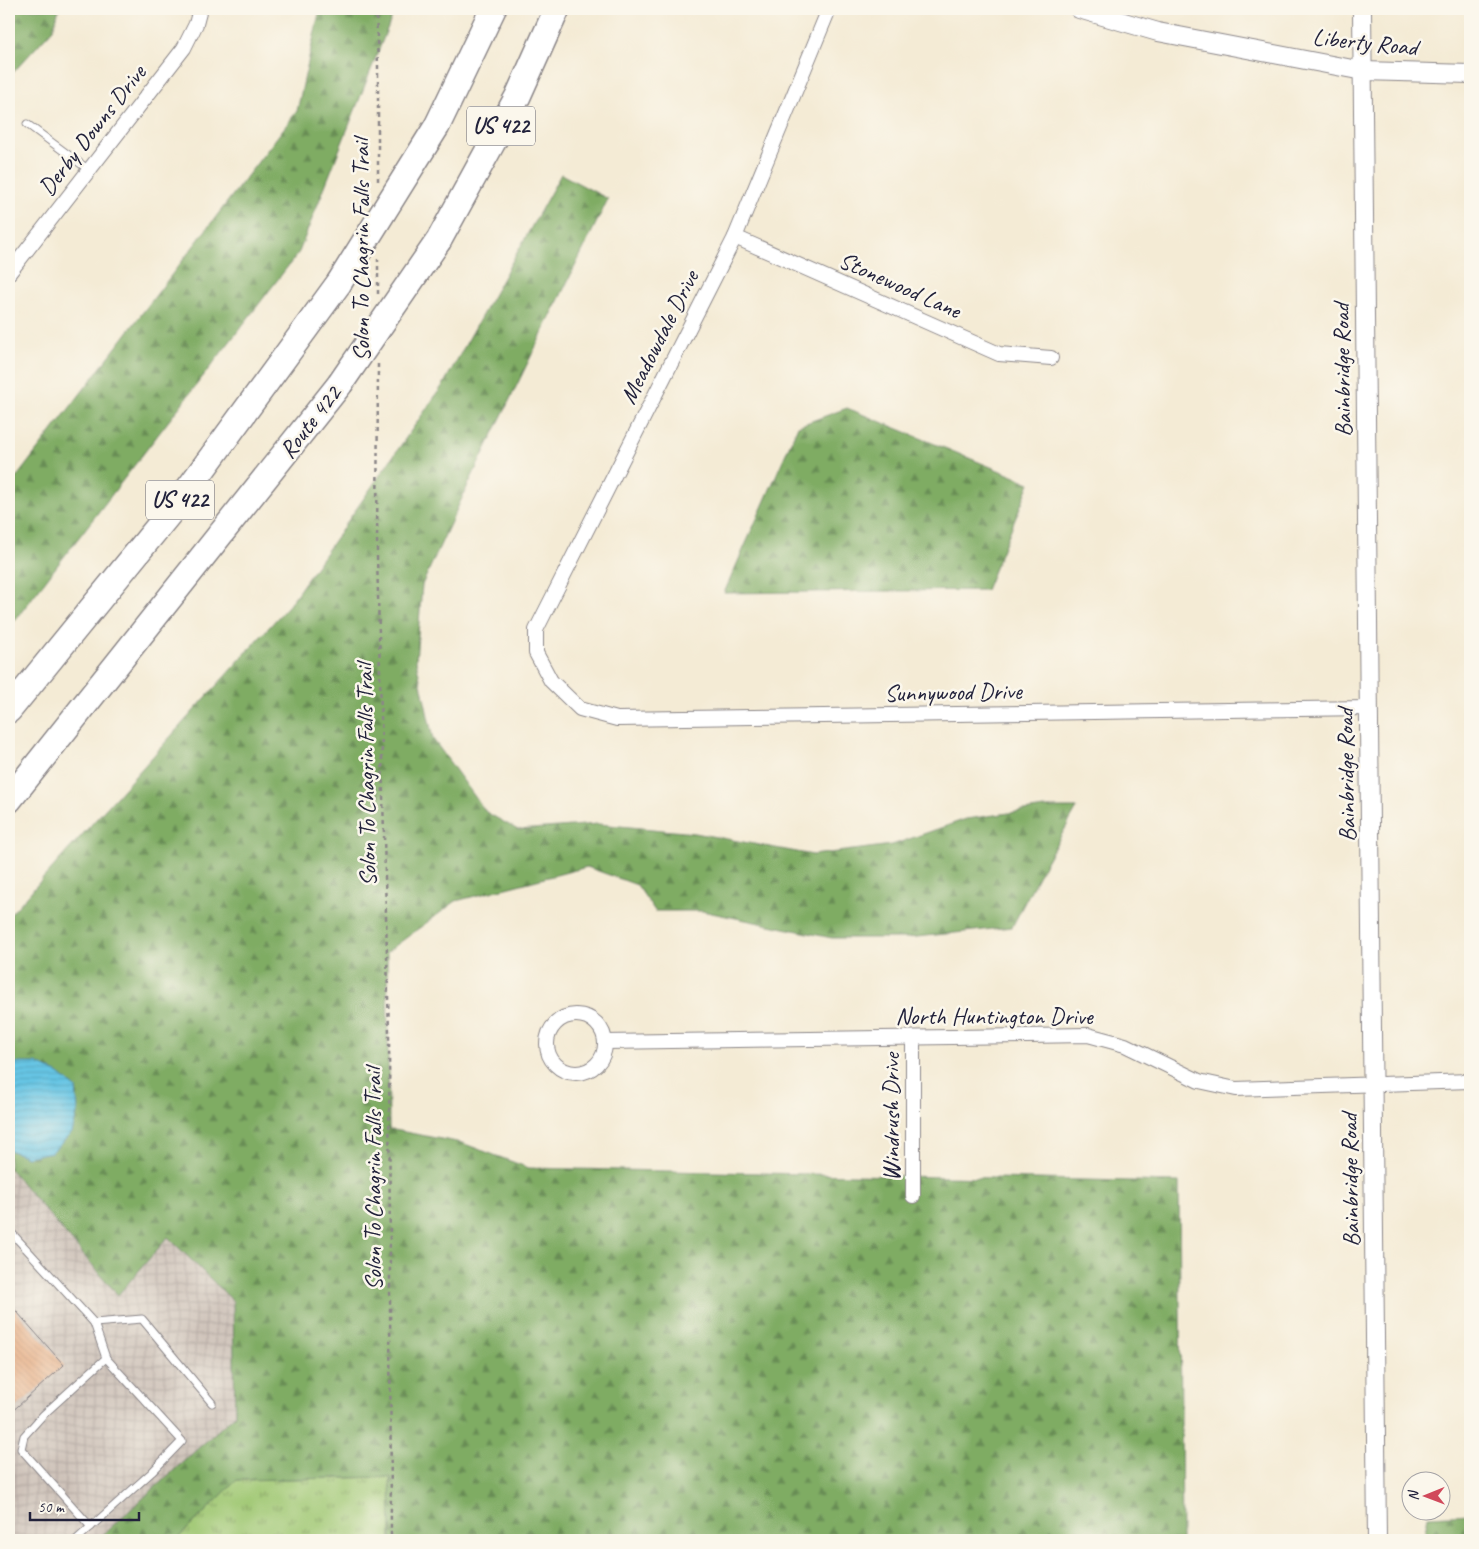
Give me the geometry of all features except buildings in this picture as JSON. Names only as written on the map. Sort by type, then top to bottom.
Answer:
[{"type":"highway","name":"US 422","points":[[9,710],[181,499],[340,283],[437,126],[493,9]]},
{"type":"highway","name":"Route 422","points":[[9,800],[340,384],[439,240],[518,96],[557,9]]},
{"type":"street","name":"Derby Downs Drive","points":[[9,273],[184,48],[196,24],[200,9]]},
{"type":"street","name":"Meadowdale Drive","points":[[551,681],[536,653],[536,630],[735,237],[829,9]]},
{"type":"street","name":"Liberty Road","points":[[1079,9],[1158,32],[1363,71],[1470,74]]},
{"type":"street","name":"Bainbridge Road","points":[[1362,9],[1377,1540]]},
{"type":"street","name":"Stonewood Lane","points":[[735,237],[998,354],[1050,358]]},
{"type":"street","name":"Sunnywood Drive","points":[[551,681],[580,708],[616,719],[1369,708]]},
{"type":"street","points":[[581,1016],[590,1019],[597,1025],[603,1033],[605,1042],[604,1052],[594,1067],[585,1072],[576,1073],[567,1072],[558,1067],[548,1051],[547,1042],[555,1024],[562,1019],[581,1016]]},
{"type":"street","name":"North Huntington Drive","points":[[605,1042],[1088,1035],[1125,1045],[1199,1081],[1236,1089],[1470,1081]]},
{"type":"street","name":"Windrush Drive","points":[[913,1038],[913,1196]]},
{"type":"lane","points":[[27,124],[89,170]]},
{"type":"lane","points":[[9,1230],[94,1323],[106,1358],[182,1441],[152,1472],[76,1540]]},
{"type":"lane","points":[[94,1323],[142,1320],[212,1402]]},
{"type":"lane","points":[[92,1526],[21,1449],[24,1436],[43,1415],[106,1358]]},
{"type":"path","name":"Solon To Chagrin Falls Trail","points":[[376,9],[378,186]]},
{"type":"path","name":"Solon To Chagrin Falls Trail","points":[[378,256],[378,296]]},
{"type":"path","name":"Solon To Chagrin Falls Trail","points":[[378,355],[378,555],[389,1035],[392,1540]]},
{"type":"shaded area","points":[[9,1168],[118,1294],[168,1237],[233,1301],[237,1480],[176,1540],[9,1540]]},
{"type":"green space","points":[[9,9],[59,9],[53,29],[9,77]]},
{"type":"green space","points":[[320,9],[395,9],[299,252],[9,628],[9,487],[297,111]]},
{"type":"green space","points":[[561,174],[608,199],[468,485],[422,585],[416,661],[433,739],[486,812],[518,830],[598,824],[695,833],[813,855],[892,845],[966,819],[1045,808],[1077,808],[1043,867],[1012,927],[907,938],[832,938],[702,911],[655,911],[637,885],[587,867],[456,901],[387,952],[389,1129],[462,1143],[529,1168],[1179,1182],[1182,1540],[391,1540],[390,1477],[237,1480],[176,1540],[97,1540],[235,1415],[233,1301],[168,1237],[118,1295],[9,1168],[9,1150],[28,1157],[13,1063],[9,1064],[9,916],[289,605],[443,385]]},
{"type":"green space","points":[[847,408],[1030,483],[986,590],[724,593],[798,426]]},
{"type":"green space","points":[[391,1477],[391,1540],[176,1540],[237,1480]]},
{"type":"green space","points":[[1470,1514],[1470,1540],[1423,1540],[1427,1522],[1452,1522],[1452,1515]]},
{"type":"water","points":[[36,1063],[59,1074],[76,1088],[78,1110],[72,1133],[52,1152],[27,1157],[9,1150],[9,1064]]}]
